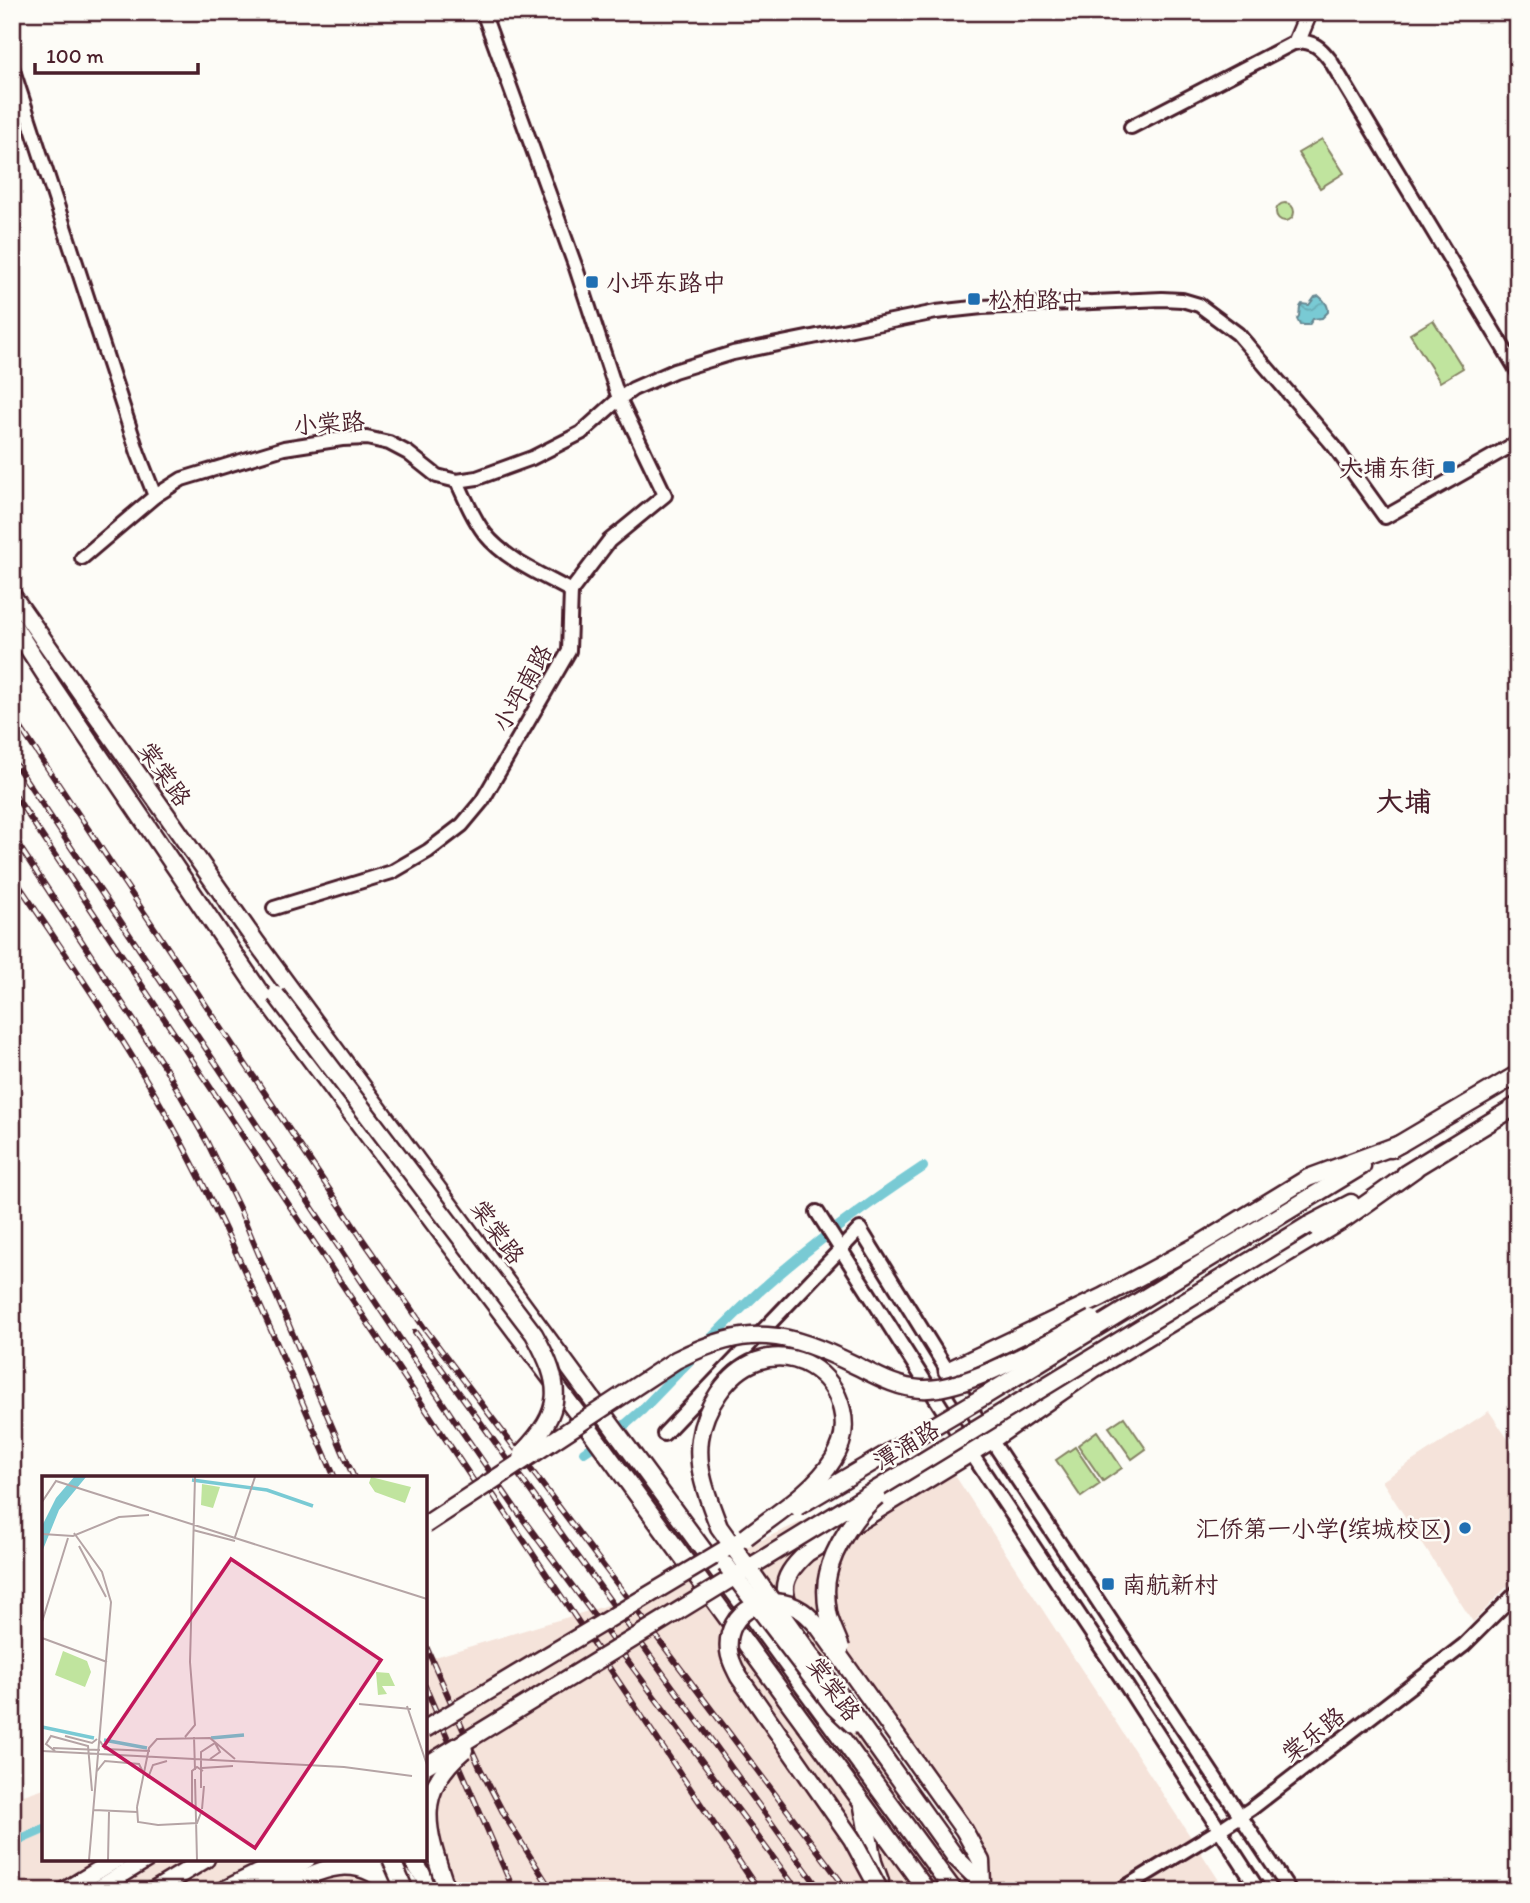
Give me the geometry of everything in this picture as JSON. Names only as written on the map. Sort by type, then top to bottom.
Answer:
[{"type":"main road","points":[[1297,41],[1309,12]]},
{"type":"main road","name":"棠棠路","points":[[12,595],[256,942],[954,1891]]},
{"type":"main road","name":"棠棠路","points":[[12,623],[257,988],[589,1429],[927,1891]]},
{"type":"main road","points":[[204,911],[276,995],[545,1352],[555,1386],[553,1411],[538,1437],[491,1480]]},
{"type":"main road","points":[[947,1371],[1102,1297],[1200,1244],[1308,1178],[1400,1144],[1518,1073]]},
{"type":"main road","points":[[801,1628],[784,1595],[785,1584],[796,1563],[807,1553],[992,1440],[1094,1369],[1346,1218],[1415,1169],[1518,1105]]},
{"type":"main road","name":"潭涌路","points":[[427,1727],[983,1397],[1400,1144]]},
{"type":"main road","name":"潭涌路","points":[[427,1765],[1307,1226],[1415,1169]]},
{"type":"main road","points":[[427,1524],[676,1360],[699,1348],[734,1337],[759,1335],[788,1338],[811,1344],[901,1386],[947,1388],[1000,1366],[1164,1286]]},
{"type":"main road","points":[[746,1537],[821,1478],[841,1444],[844,1420],[840,1400],[831,1384],[817,1369],[797,1360],[776,1357],[756,1361],[724,1385],[709,1406],[700,1442],[700,1464],[709,1499],[719,1527],[956,1858],[982,1888]]},
{"type":"main road","points":[[849,1670],[828,1615],[828,1573],[836,1552],[859,1515],[873,1499],[924,1460]]},
{"type":"main road","points":[[709,1499],[967,1859],[982,1888]]},
{"type":"main road","points":[[696,1539],[726,1565],[834,1707],[873,1744]]},
{"type":"main road","points":[[882,1891],[852,1839],[731,1662],[730,1636],[736,1620],[756,1604],[784,1603],[801,1610],[818,1626],[964,1830],[981,1861],[982,1888]]},
{"type":"main road","points":[[447,1891],[430,1838],[428,1822],[435,1784],[450,1762],[512,1713]]},
{"type":"main road","points":[[862,1802],[873,1862],[882,1891]]},
{"type":"main road","points":[[64,1891],[114,1861]]},
{"type":"main road","points":[[95,1891],[145,1861]]},
{"type":"main road","points":[[153,1891],[203,1861]]},
{"type":"main road","points":[[221,1891],[268,1861]]},
{"type":"main road","points":[[221,1891],[282,1861]]},
{"type":"main road","points":[[255,1891],[304,1861]]},
{"type":"main road","points":[[365,1861],[405,1878],[414,1891]]},
{"type":"main road","points":[[393,1861],[405,1891]]},
{"type":"main road","points":[[395,1861],[404,1867],[424,1891]]},
{"type":"main road","points":[[413,1861],[433,1891]]},
{"type":"main road","points":[[280,1891],[305,1876],[329,1867],[342,1866],[365,1870],[394,1891]]},
{"type":"street","points":[[483,12],[576,268],[619,399],[665,495],[609,541],[571,591],[506,554],[486,535],[471,512],[457,481],[477,478],[532,458],[581,433],[619,399],[656,378],[733,354],[936,312],[1119,300],[1182,300],[1199,305],[1238,334],[1334,446],[1385,517],[1518,442]]},
{"type":"street","points":[[1131,127],[1297,41],[1312,42],[1321,48],[1330,60],[1518,372]]},
{"type":"street","points":[[12,67],[138,453],[155,496]]},
{"type":"street","name":"小棠路","points":[[82,558],[155,496],[182,479],[284,447],[367,438],[389,443],[408,453],[438,476],[457,481]]},
{"type":"street","name":"小坪南路","points":[[274,908],[391,872],[428,851],[462,825],[482,801],[569,651],[571,591]]},
{"type":"street","points":[[817,1212],[971,1453],[1259,1891]]},
{"type":"street","points":[[664,1434],[860,1229],[947,1371],[1290,1891]]},
{"type":"street","points":[[883,1316],[904,1302]]},
{"type":"street","name":"棠乐路","points":[[1119,1891],[1241,1816],[1464,1645],[1518,1591]]},
{"type":"shaded area","name":"汇侨第一小学(缤城校区)","points":[[1489,1411],[1518,1454],[1518,1575],[1473,1622],[1382,1481]]},
{"type":"shaded area","points":[[943,1457],[1226,1891],[12,1891],[12,1799],[42,1789],[42,1861],[427,1861],[427,1659],[641,1595]]},
{"type":"green space","points":[[1322,139],[1344,173],[1320,188],[1298,153]]},
{"type":"green space","points":[[1285,203],[1291,206],[1294,212],[1291,218],[1285,221],[1279,218],[1276,212],[1279,206]]},
{"type":"green space","points":[[1433,320],[1463,368],[1440,382],[1410,334]]},
{"type":"green space","points":[[1124,1417],[1146,1449],[1132,1459],[1109,1427]]},
{"type":"green space","points":[[1097,1431],[1122,1468],[1103,1481],[1078,1445]]},
{"type":"green space","points":[[1075,1447],[1100,1484],[1081,1497],[1056,1460]]},
{"type":"water","points":[[1319,296],[1327,305],[1328,312],[1322,318],[1313,319],[1309,325],[1300,325],[1297,319],[1300,307],[1302,304],[1309,305]]},
{"type":"waterway","points":[[584,1452],[642,1410],[734,1315],[789,1265],[855,1214],[923,1167]]},
{"type":"waterway","points":[[12,1843],[42,1830]]},
{"type":"railway","points":[[12,715],[423,1326],[848,1891]]},
{"type":"railway","points":[[12,759],[520,1515],[798,1891]]},
{"type":"railway","points":[[12,791],[483,1495]]},
{"type":"railway","points":[[12,835],[167,1071],[207,1142],[240,1210],[353,1476]]},
{"type":"railway","points":[[12,875],[80,975],[166,1113],[206,1189],[244,1271],[334,1476]]},
{"type":"railway","points":[[415,1332],[821,1891]]},
{"type":"railway","points":[[482,1478],[759,1891]]},
{"type":"railway","points":[[427,1648],[481,1770],[506,1818],[552,1891]]},
{"type":"railway","points":[[427,1691],[514,1891]]},
{"type":"place","name":"小坪东路中","points":[[592,282]]},
{"type":"place","name":"松柏路中","points":[[974,299]]},
{"type":"place","name":"大埔东街","points":[[1449,467]]},
{"type":"place","name":"汇侨第一小学(缤城校区)","points":[[1465,1528]]},
{"type":"place","name":"南航新村","points":[[1108,1584]]},
{"type":"district","name":"大埔","points":[[1404,801]]}]
